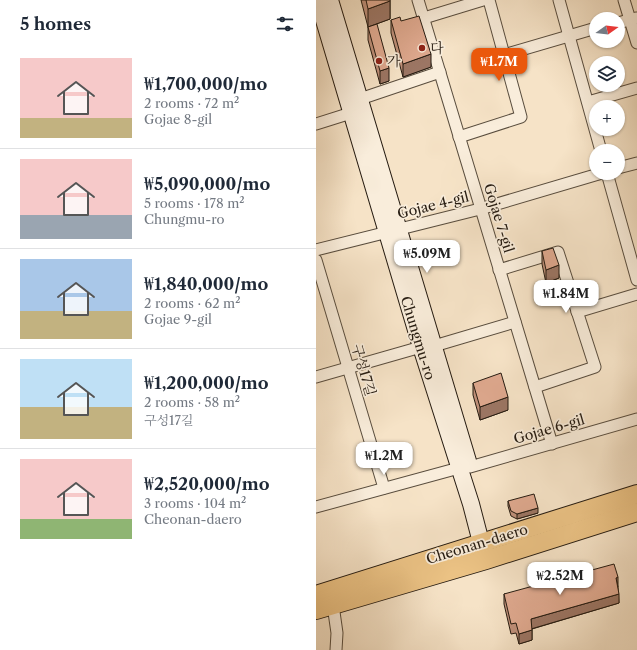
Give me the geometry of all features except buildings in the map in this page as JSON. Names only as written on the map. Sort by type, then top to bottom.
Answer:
[{"type":"main road","name":"Chungmu-ro","points":[[318,0],[351,113],[392,230],[489,550]]},
{"type":"main road","name":"Chungmu-ro","points":[[330,0],[360,98],[392,230]]},
{"type":"main road","name":"Cheonan-daero","points":[[324,607],[489,550],[637,494]]},
{"type":"main road","name":"Cheonan-daero","points":[[316,595],[637,512]]},
{"type":"street","name":"Gojae 7-gil","points":[[418,0],[552,444]]},
{"type":"street","points":[[424,18],[483,0]]},
{"type":"street","points":[[459,137],[521,117],[489,0]]},
{"type":"street","points":[[559,0],[599,144]]},
{"type":"street","points":[[624,0],[633,19],[637,43]]},
{"type":"street","points":[[504,55],[589,30]]},
{"type":"street","points":[[360,98],[440,72]]},
{"type":"street","points":[[588,102],[637,88]]},
{"type":"street","points":[[316,124],[351,113]]},
{"type":"street","points":[[625,166],[637,163]]},
{"type":"street","name":"Gojae 4-gil","points":[[316,250],[480,209],[589,177]]},
{"type":"street","points":[[609,180],[637,280]]},
{"type":"street","points":[[499,270],[558,252],[595,367],[535,387]]},
{"type":"street","name":"구성17길","points":[[316,260],[384,488]]},
{"type":"street","points":[[577,312],[637,294]]},
{"type":"street","name":"Chungmu-ro","points":[[427,347],[515,322]]},
{"type":"street","points":[[316,377],[427,347]]},
{"type":"street","name":"Gojae 6-gil","points":[[316,506],[552,444],[637,419]]},
{"type":"street","points":[[324,607],[337,633],[336,650]]},
{"type":"place","name":"다","points":[[422,48]]},
{"type":"place","name":"가","points":[[379,61]]}]
